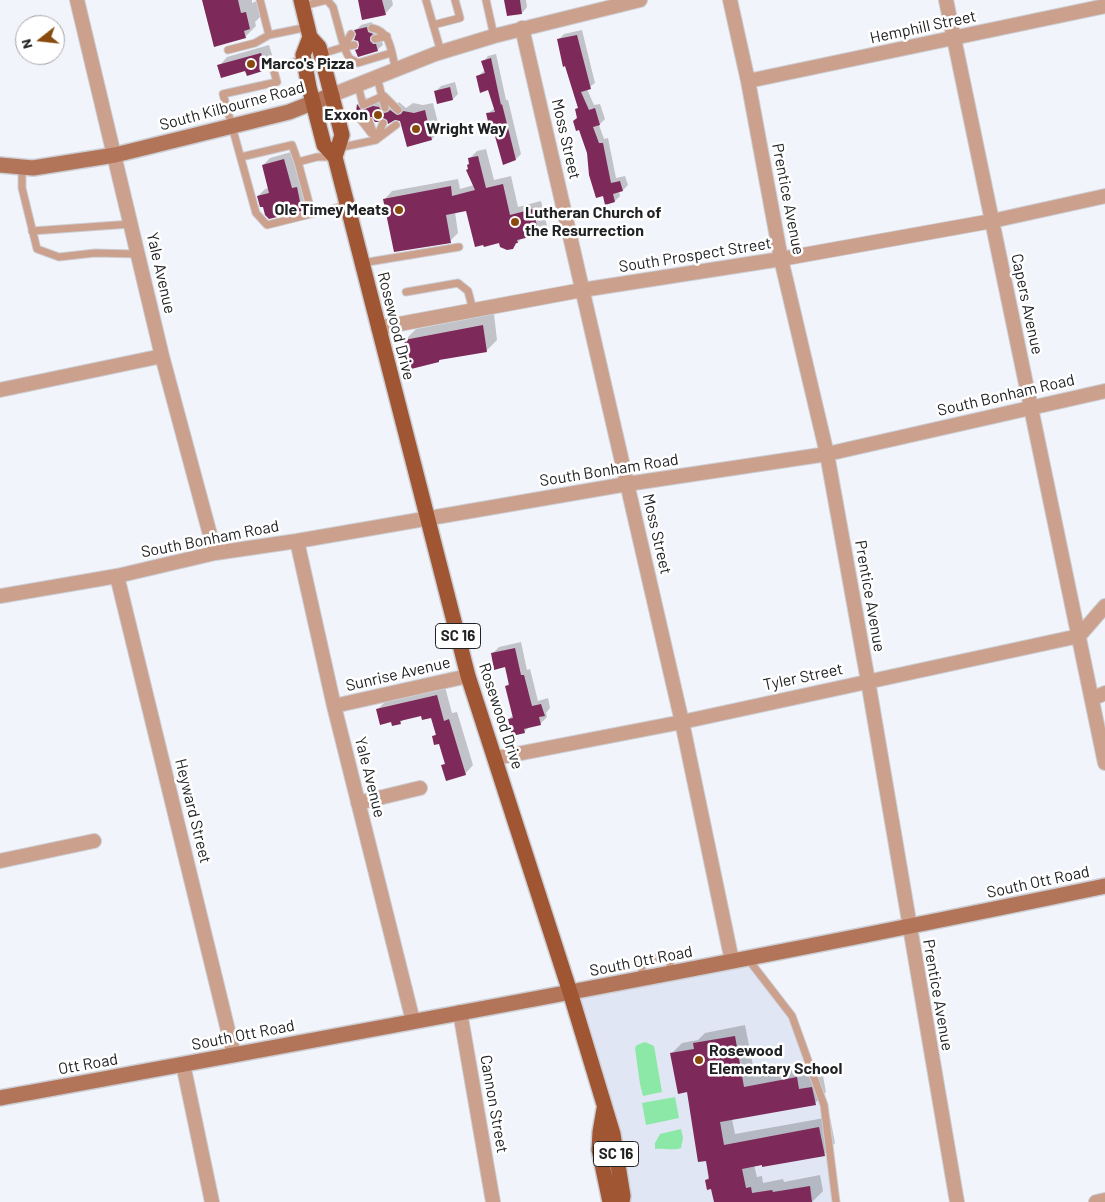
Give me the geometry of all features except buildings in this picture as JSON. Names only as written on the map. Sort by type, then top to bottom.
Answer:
[{"type":"main road","name":"Rosewood Drive","points":[[302,3],[309,32],[319,47],[342,135],[336,153],[348,205],[468,676],[496,758],[613,1134],[623,1196],[622,1202]]},
{"type":"main road","name":"Rosewood Drive","points":[[309,32],[303,55],[313,103],[324,145],[336,153]]},
{"type":"main road","name":"Rosewood Drive","points":[[604,1107],[599,1150],[610,1202]]},
{"type":"street","name":"Yale Avenue","points":[[77,0],[162,356],[215,553]]},
{"type":"street","name":"South Kilbourne Road","points":[[0,165],[33,168],[115,155],[289,112],[441,52],[616,3],[640,0]]},
{"type":"street","name":"Prentice Avenue","points":[[730,0],[748,82],[782,259],[827,454],[868,681],[957,1202]]},
{"type":"street","name":"Capers Avenue","points":[[946,0],[1105,763]]},
{"type":"street","name":"Hemphill Street","points":[[748,82],[1105,6]]},
{"type":"street","name":"Moss Street","points":[[522,28],[682,722],[740,959]]},
{"type":"street","name":"South Prospect Street","points":[[378,328],[582,290],[782,259],[992,220],[1105,196]]},
{"type":"street","points":[[0,390],[162,356]]},
{"type":"street","name":"South Bonham Road","points":[[0,596],[117,576],[215,553],[297,541],[627,484],[827,454],[1105,392]]},
{"type":"street","name":"Yale Avenue","points":[[297,541],[334,706],[413,1021]]},
{"type":"street","name":"Heyward Street","points":[[117,576],[234,1055]]},
{"type":"street","points":[[1078,636],[1105,606]]},
{"type":"street","name":"Tyler Street","points":[[496,758],[682,722],[1078,636]]},
{"type":"street","name":"Sunrise Avenue","points":[[334,706],[468,676]]},
{"type":"street","points":[[1092,698],[1105,693]]},
{"type":"street","points":[[358,803],[420,788]]},
{"type":"street","points":[[0,860],[94,841]]},
{"type":"street","name":"South Ott Road","points":[[183,1064],[909,927],[1105,886]]},
{"type":"street","name":"Cannon Street","points":[[460,1012],[493,1202]]},
{"type":"street","points":[[183,1064],[212,1202]]},
{"type":"street","name":"Ott Road","points":[[0,1098],[183,1064]]},
{"type":"street","points":[[1096,1202],[1105,1200]]},
{"type":"lane","points":[[260,0],[269,35]]},
{"type":"lane","points":[[302,3],[327,0],[333,7],[349,58],[358,63],[391,53]]},
{"type":"lane","points":[[426,0],[441,52]]},
{"type":"lane","points":[[433,25],[460,18],[455,0]]},
{"type":"lane","points":[[486,0],[494,36]]},
{"type":"lane","points":[[372,28],[379,30],[387,36],[396,70]]},
{"type":"lane","points":[[228,50],[255,43],[269,35],[309,32]]},
{"type":"lane","points":[[344,47],[351,34]]},
{"type":"lane","points":[[375,39],[387,36]]},
{"type":"lane","points":[[321,54],[354,45]]},
{"type":"lane","points":[[304,59],[273,68],[277,82],[223,94],[256,214],[267,225],[348,205]]},
{"type":"lane","points":[[378,77],[385,108]]},
{"type":"lane","points":[[358,85],[363,105],[383,96]]},
{"type":"lane","points":[[371,106],[383,96]]},
{"type":"lane","points":[[383,96],[398,110]]},
{"type":"lane","points":[[361,120],[376,140]]},
{"type":"lane","points":[[369,121],[376,140]]},
{"type":"lane","points":[[376,140],[383,123]]},
{"type":"lane","points":[[298,162],[336,153],[376,140],[396,125]]},
{"type":"lane","points":[[240,157],[292,145],[312,214]]},
{"type":"lane","points":[[22,167],[22,188],[37,250],[59,257],[95,254],[138,254]]},
{"type":"lane","points":[[32,231],[131,224]]},
{"type":"lane","points":[[362,263],[459,247]]},
{"type":"lane","points":[[406,292],[458,283],[468,291],[473,310]]},
{"type":"lane","points":[[740,959],[792,1016],[824,1104],[836,1202]]},
{"type":"shaded area","name":"Rosewood Elementary School","points":[[747,958],[792,1016],[824,1105],[836,1202],[622,1202],[570,992]]},
{"type":"green space","points":[[645,1042],[654,1046],[662,1092],[643,1096],[635,1048],[637,1045]]},
{"type":"green space","points":[[675,1097],[679,1118],[646,1125],[642,1103]]},
{"type":"green space","points":[[681,1129],[683,1138],[681,1148],[655,1149],[655,1143],[660,1134]]},
{"type":"place","name":"Marco's Pizza","points":[[251,64]]},
{"type":"place","name":"Exxon","points":[[378,115]]},
{"type":"place","name":"Wright Way","points":[[416,129]]},
{"type":"place","name":"Ole Timey Meats","points":[[399,210]]},
{"type":"place","name":"Lutheran Church of the Resurrection","points":[[515,222]]},
{"type":"place","name":"Rosewood Elementary School","points":[[699,1060]]}]
